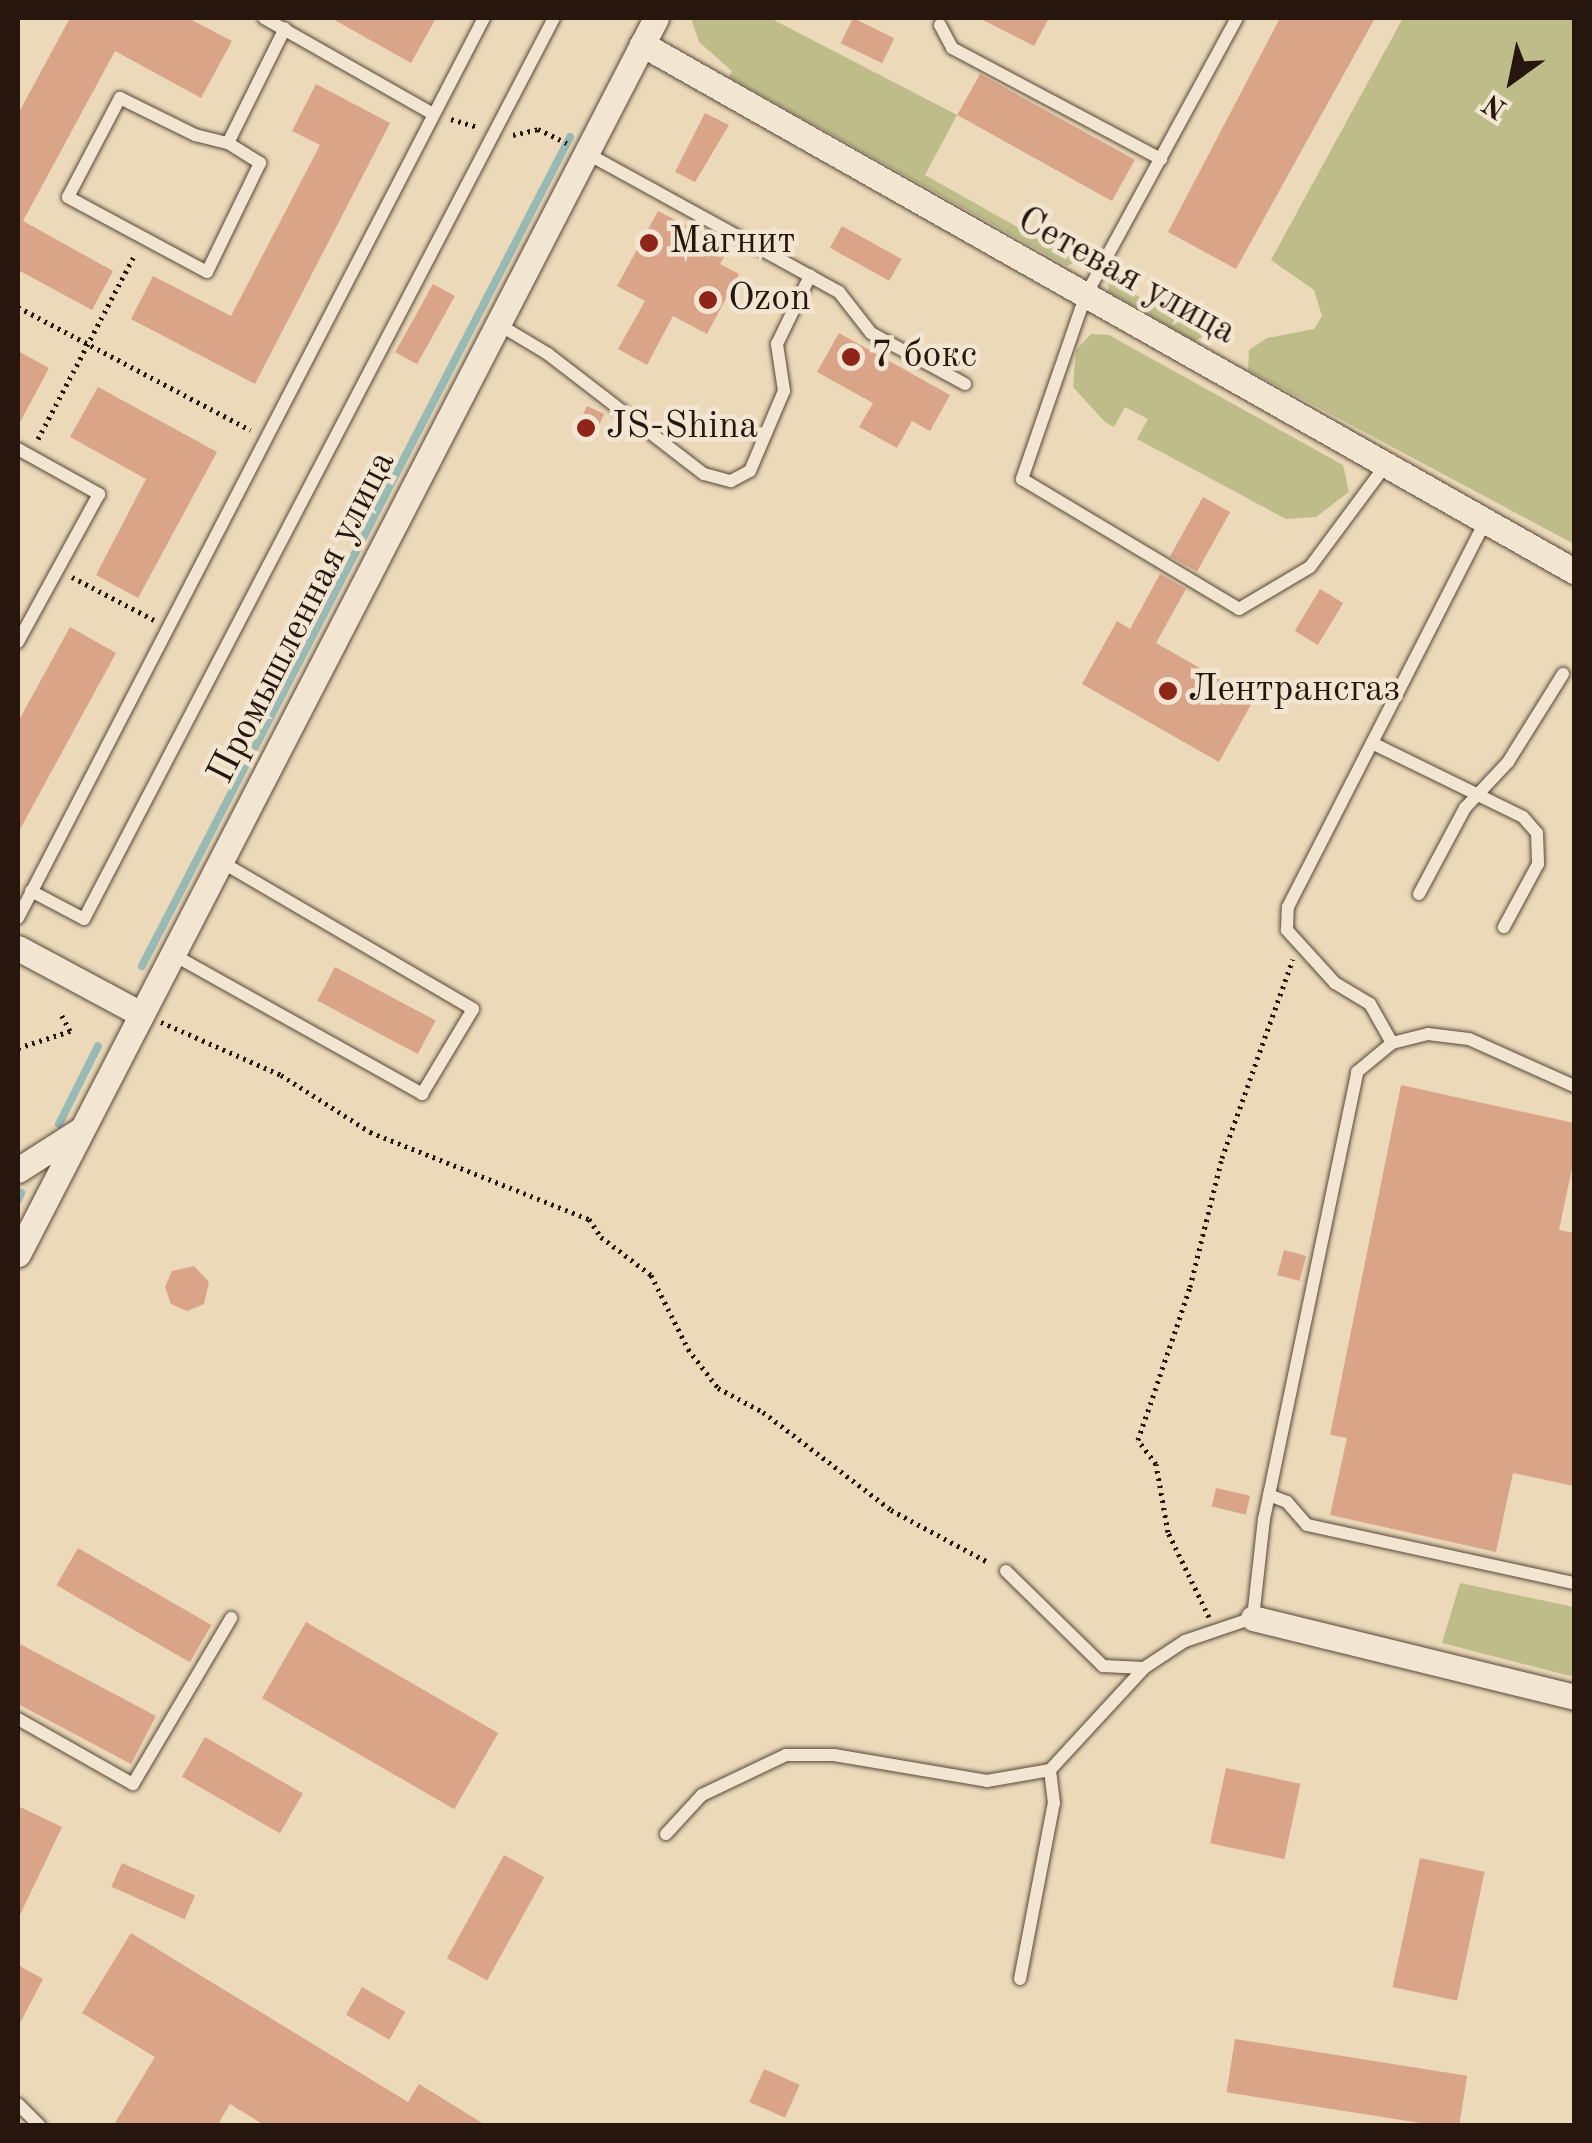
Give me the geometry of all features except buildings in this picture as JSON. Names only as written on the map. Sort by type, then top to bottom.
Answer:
[{"type":"street","name":"Промышленная улица","points":[[18,1254],[656,18]]},
{"type":"street","name":"Сетевая улица","points":[[642,44],[1574,572]]},
{"type":"street","points":[[18,948],[141,1014]]},
{"type":"street","points":[[18,1170],[82,1129]]},
{"type":"street","points":[[1252,1618],[1574,1698]]},
{"type":"lane","points":[[264,18],[433,114]]},
{"type":"lane","points":[[18,918],[262,436],[484,18]]},
{"type":"lane","points":[[31,890],[84,919],[554,18]]},
{"type":"lane","points":[[924,18],[942,21],[952,48],[1161,159]]},
{"type":"lane","points":[[1237,18],[1085,297],[1022,479],[1239,609],[1310,566],[1386,466]]},
{"type":"lane","points":[[228,143],[284,28]]},
{"type":"lane","points":[[120,98],[195,135],[228,143],[260,163],[207,272],[68,198],[120,98]]},
{"type":"lane","points":[[586,152],[838,292],[871,333],[965,384]]},
{"type":"lane","points":[[498,324],[548,354],[704,474],[731,481],[750,471],[784,391],[777,344],[810,276]]},
{"type":"lane","points":[[18,642],[99,494],[23,452]]},
{"type":"lane","points":[[1392,1043],[1370,1004],[1334,983],[1287,930],[1288,907],[1485,522]]},
{"type":"lane","points":[[1419,894],[1478,795],[1508,762],[1563,674]]},
{"type":"lane","points":[[1372,743],[1523,817],[1541,850],[1504,927]]},
{"type":"lane","points":[[172,954],[422,1094],[473,1009],[220,861]]},
{"type":"lane","points":[[666,1834],[702,1796],[786,1755],[834,1754],[988,1781],[1050,1770],[1144,1668],[1215,1630],[1252,1618],[1269,1495],[1357,1072],[1392,1043],[1428,1034],[1469,1039],[1574,1086]]},
{"type":"lane","points":[[1269,1495],[1288,1502],[1307,1525],[1574,1584]]},
{"type":"lane","points":[[1006,1571],[1103,1666],[1144,1668]]},
{"type":"lane","points":[[18,1719],[134,1784],[231,1618]]},
{"type":"lane","points":[[1020,1979],[1054,1803],[1050,1770]]},
{"type":"lane","points":[[18,2104],[40,2126]]},
{"type":"path","points":[[23,452],[88,344],[144,238]]},
{"type":"path","points":[[18,307],[262,436]]},
{"type":"path","points":[[58,569],[167,628]]},
{"type":"path","points":[[1215,1630],[1168,1532],[1156,1464],[1138,1440],[1190,1287],[1222,1158],[1298,942]]},
{"type":"path","points":[[18,1048],[70,1031],[60,1014]]},
{"type":"path","points":[[141,1014],[281,1075],[370,1132],[589,1219],[601,1236],[651,1275],[688,1349],[718,1388],[763,1412],[891,1510],[1006,1571]]},
{"type":"shaded area","points":[[691,18],[770,18],[957,115],[925,175],[1077,261],[1067,266],[729,77],[732,71],[699,42]]},
{"type":"shaded area","points":[[1403,18],[1574,18],[1574,544],[1248,370],[1249,350],[1267,338],[1314,329],[1322,316],[1314,290],[1271,260]]},
{"type":"shaded area","points":[[1109,279],[1202,337],[1195,341],[1108,291]]},
{"type":"shaded area","points":[[1091,334],[1109,335],[1343,465],[1349,492],[1316,517],[1286,519],[1137,439],[1148,419],[1125,407],[1114,427],[1105,422],[1073,387],[1076,350]]},
{"type":"shaded area","points":[[1460,1583],[1574,1607],[1574,1677],[1442,1643]]},
{"type":"waterway","points":[[142,966],[570,137]]},
{"type":"waterway","points":[[59,1124],[98,1046]]},
{"type":"waterway","points":[[18,1200],[21,1193]]},
{"type":"place","name":"Магнит","points":[[649,243]]},
{"type":"place","name":"Ozon","points":[[708,300]]},
{"type":"place","name":"7 бокс","points":[[851,357]]},
{"type":"place","name":"JS-Shina","points":[[586,428]]},
{"type":"place","name":"Лентрансгаз","points":[[1168,691]]}]
